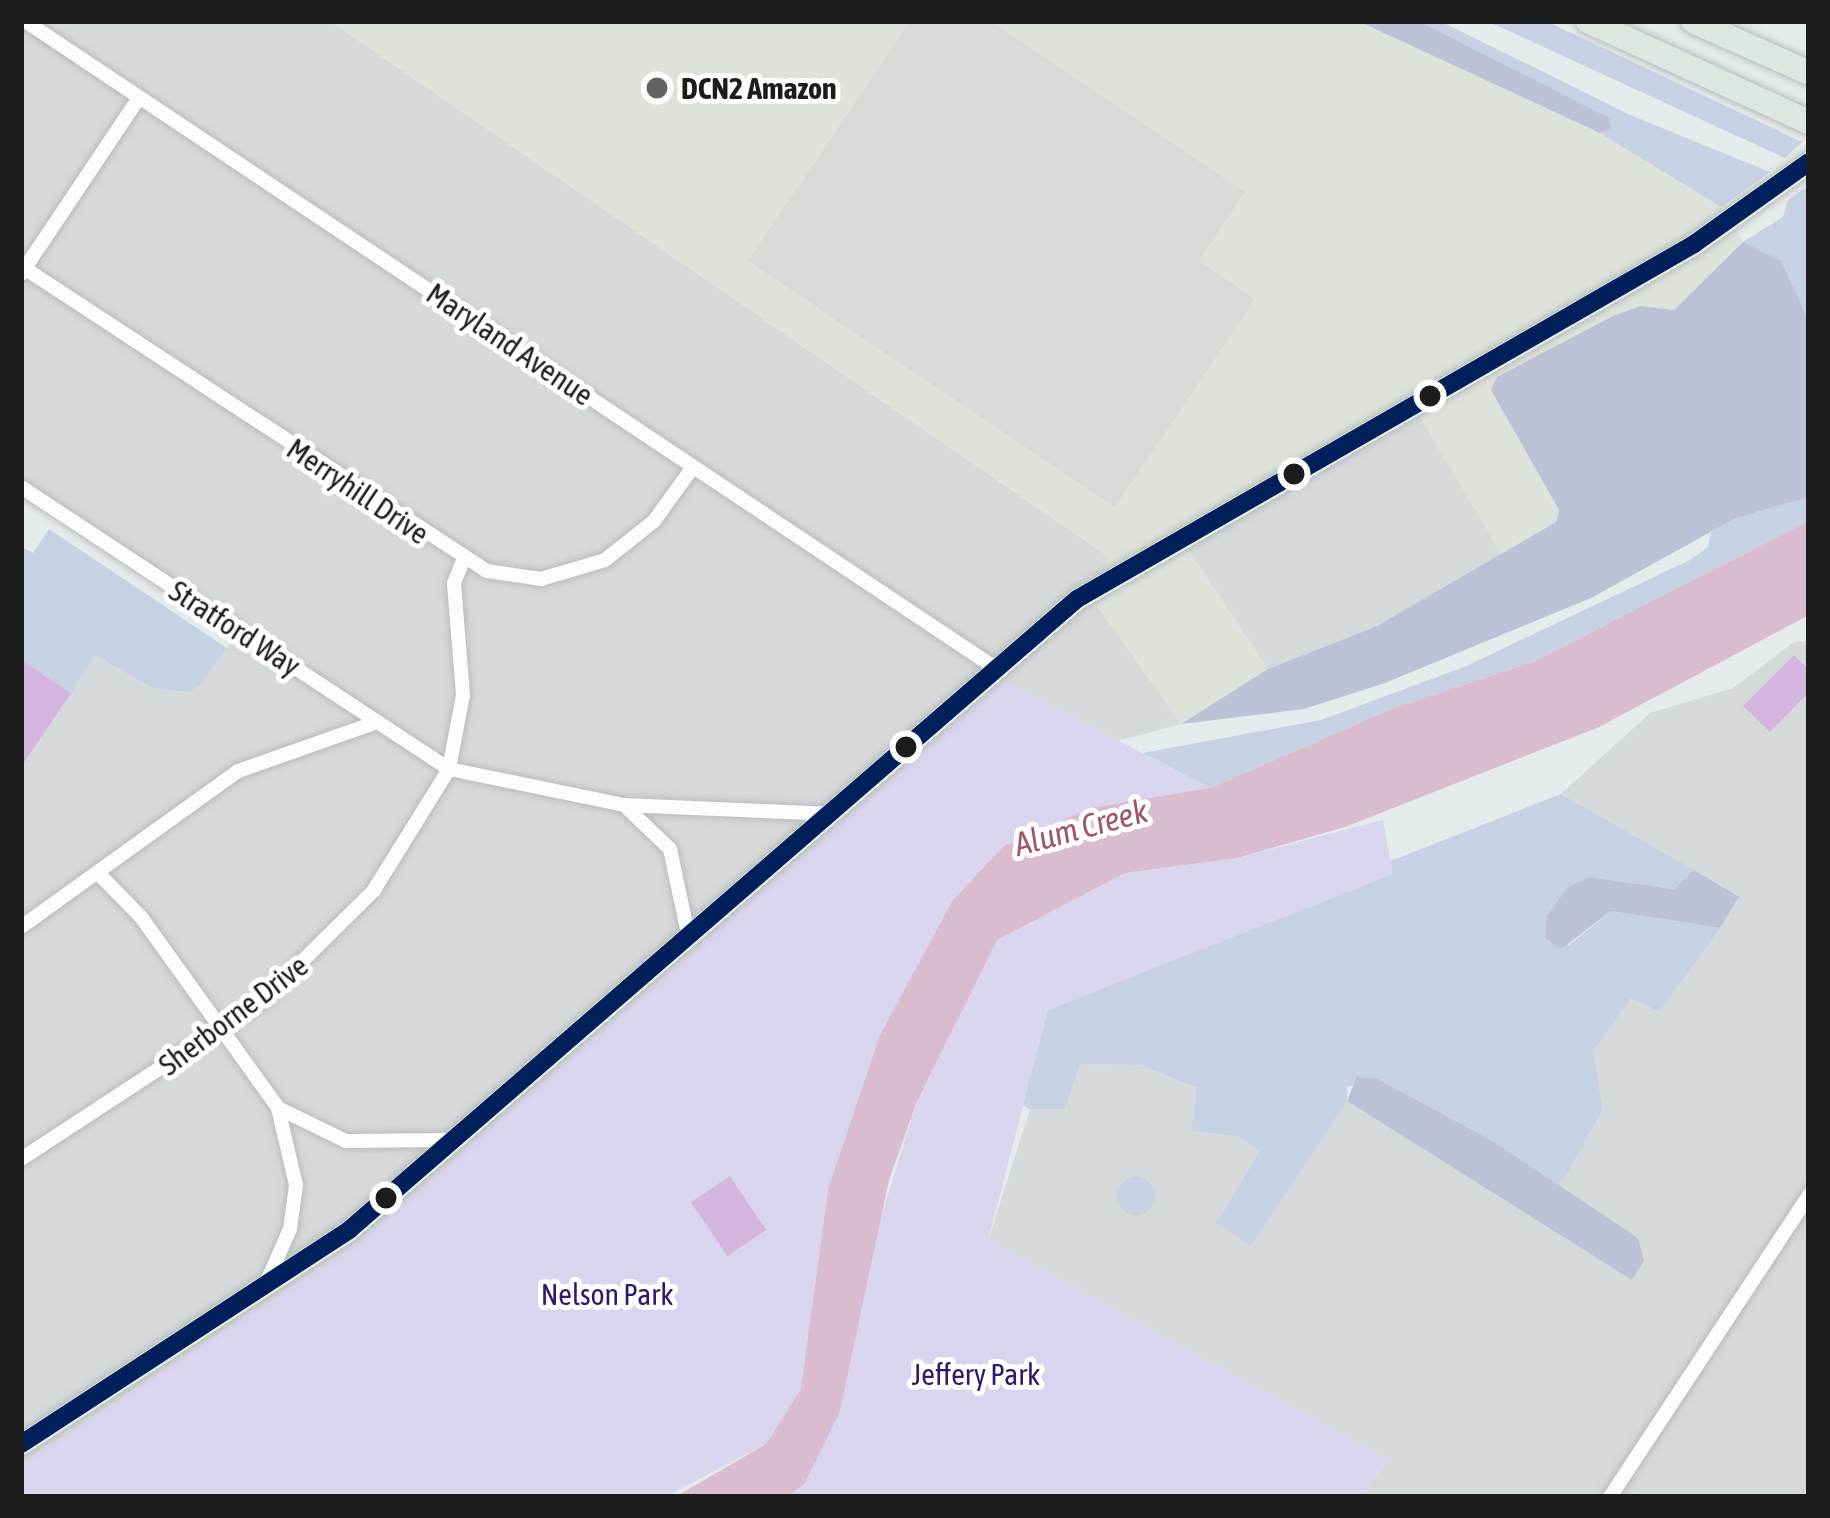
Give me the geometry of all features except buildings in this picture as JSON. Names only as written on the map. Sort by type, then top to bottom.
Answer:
[{"type":"highway","points":[[1588,21],[1809,122]]},
{"type":"highway","points":[[1694,21],[1809,73]]},
{"type":"main road","points":[[21,1444],[349,1230],[994,668],[1092,589],[1676,254],[1809,162]]},
{"type":"street","name":"Maryland Avenue","points":[[25,21],[994,668]]},
{"type":"street","points":[[22,270],[139,98]]},
{"type":"street","name":"Merryhill Drive","points":[[22,270],[463,561],[514,579],[585,570],[635,540],[693,466]]},
{"type":"street","name":"Stratford Way","points":[[21,487],[449,769]]},
{"type":"street","name":"Sherborne Drive","points":[[21,1160],[222,1031],[352,916],[449,769],[463,695],[454,583],[463,561]]},
{"type":"street","points":[[21,927],[238,771],[377,722]]},
{"type":"street","points":[[449,769],[624,805],[827,814]]},
{"type":"street","points":[[624,805],[670,849],[688,934]]},
{"type":"street","points":[[98,873],[141,917],[278,1108],[296,1185],[290,1229],[267,1282]]},
{"type":"street","points":[[278,1108],[346,1141],[453,1139]]},
{"type":"street","points":[[1615,1495],[1806,1204]]},
{"type":"shaded area","points":[[21,21],[330,21],[1109,557],[1096,604],[1181,724],[1118,741],[1002,681],[354,1245],[21,1465],[21,767],[95,655],[152,688],[203,682],[235,637],[21,494]]},
{"type":"shaded area","points":[[330,21],[1358,21],[1600,133],[1721,207],[1743,242],[1674,310],[1641,306],[1492,390],[1559,510],[1557,522],[1502,555],[1418,414],[1185,545],[1268,669],[1181,724],[1096,604],[1108,556]]},
{"type":"shaded area","points":[[910,21],[990,21],[1245,192],[1199,261],[1255,299],[1115,507],[748,261]]},
{"type":"shaded area","points":[[1358,21],[1418,21],[1609,118],[1611,130],[1600,133]]},
{"type":"shaded area","points":[[1418,21],[1440,21],[1630,115],[1770,172],[1721,207],[1600,133],[1611,130]]},
{"type":"shaded area","points":[[1487,21],[1546,21],[1802,142],[1785,158]]},
{"type":"shaded area","points":[[1809,185],[1809,321],[1781,262],[1743,242],[1783,217],[1788,200]]},
{"type":"shaded area","points":[[1743,242],[1781,261],[1809,321],[1809,497],[1736,518],[1591,598],[1385,683],[1304,709],[1181,724],[1268,669],[1377,626],[1556,522],[1559,510],[1491,390],[1497,377],[1613,316],[1641,306],[1674,310]]},
{"type":"shaded area","points":[[1418,413],[1502,555],[1377,626],[1268,669],[1185,545]]},
{"type":"shaded area","points":[[1809,497],[1809,521],[1533,662],[1394,708],[1210,788],[1143,753],[1321,720],[1464,667],[1690,560],[1708,547],[1711,532],[1736,518]]},
{"type":"shaded area","points":[[49,529],[227,648],[203,682],[189,692],[152,688],[95,655],[71,693],[21,660],[21,547],[33,553]]},
{"type":"shaded area","points":[[1809,641],[1809,1497],[1364,1497],[1386,1460],[988,1241],[1030,1109],[1065,1109],[1080,1064],[1141,1065],[1197,1088],[1206,1129],[1239,1136],[1259,1152],[1218,1223],[1250,1245],[1347,1101],[1632,1280],[1638,1238],[1558,1190],[1603,1109],[1593,1051],[1631,997],[1658,1012],[1739,898],[1561,794],[1650,713],[1733,688],[1794,642]]},
{"type":"shaded area","points":[[1794,655],[1809,670],[1809,692],[1770,732],[1743,706]]},
{"type":"shaded area","points":[[21,660],[71,693],[21,767]]},
{"type":"shaded area","points":[[1561,794],[1694,870],[1674,889],[1588,877],[1568,946],[1611,911],[1720,928],[1659,1012],[1631,998],[1593,1051],[1603,1109],[1558,1190],[1491,1140],[1378,1079],[1347,1087],[1347,1101],[1251,1246],[1217,1223],[1259,1152],[1239,1136],[1192,1131],[1197,1088],[1141,1065],[1080,1064],[1065,1109],[1030,1109],[982,1086],[1063,990]]},
{"type":"shaded area","points":[[1694,870],[1739,897],[1720,928],[1611,911],[1561,949],[1545,938],[1547,916],[1567,888],[1588,877],[1674,889]]},
{"type":"shaded area","points":[[1357,1077],[1378,1079],[1491,1140],[1638,1238],[1644,1261],[1632,1280],[1347,1101]]},
{"type":"shaded area","points":[[730,1176],[766,1230],[727,1256],[691,1202]]},
{"type":"shaded area","points":[[1136,1177],[1149,1183],[1155,1196],[1149,1209],[1136,1215],[1123,1209],[1117,1196],[1123,1183]]},
{"type":"green space","name":"Nelson Park","points":[[1002,680],[1210,788],[984,897],[828,1189],[801,1389],[766,1444],[665,1497],[21,1497],[21,1465],[354,1245]]},
{"type":"green space","name":"Jeffery Park","points":[[1383,820],[1393,874],[1048,1010],[988,1240],[1386,1459],[1364,1497],[788,1497],[805,1483],[852,1355],[863,1276],[916,1104],[997,940],[1125,873],[1237,858]]},
{"type":"water","name":"Alum Creek","points":[[1809,521],[1809,615],[1599,727],[1345,827],[1237,858],[1125,873],[997,940],[916,1104],[889,1180],[840,1411],[805,1483],[788,1497],[675,1497],[766,1444],[801,1389],[828,1189],[880,1035],[953,900],[1004,846],[1091,808],[1210,788],[1394,708],[1533,662]]},
{"type":"transit line","points":[[21,1444],[349,1230],[1077,599],[1694,244],[1809,162]]},
{"type":"place","name":"DCN2 Amazon","points":[[657,88]]}]
